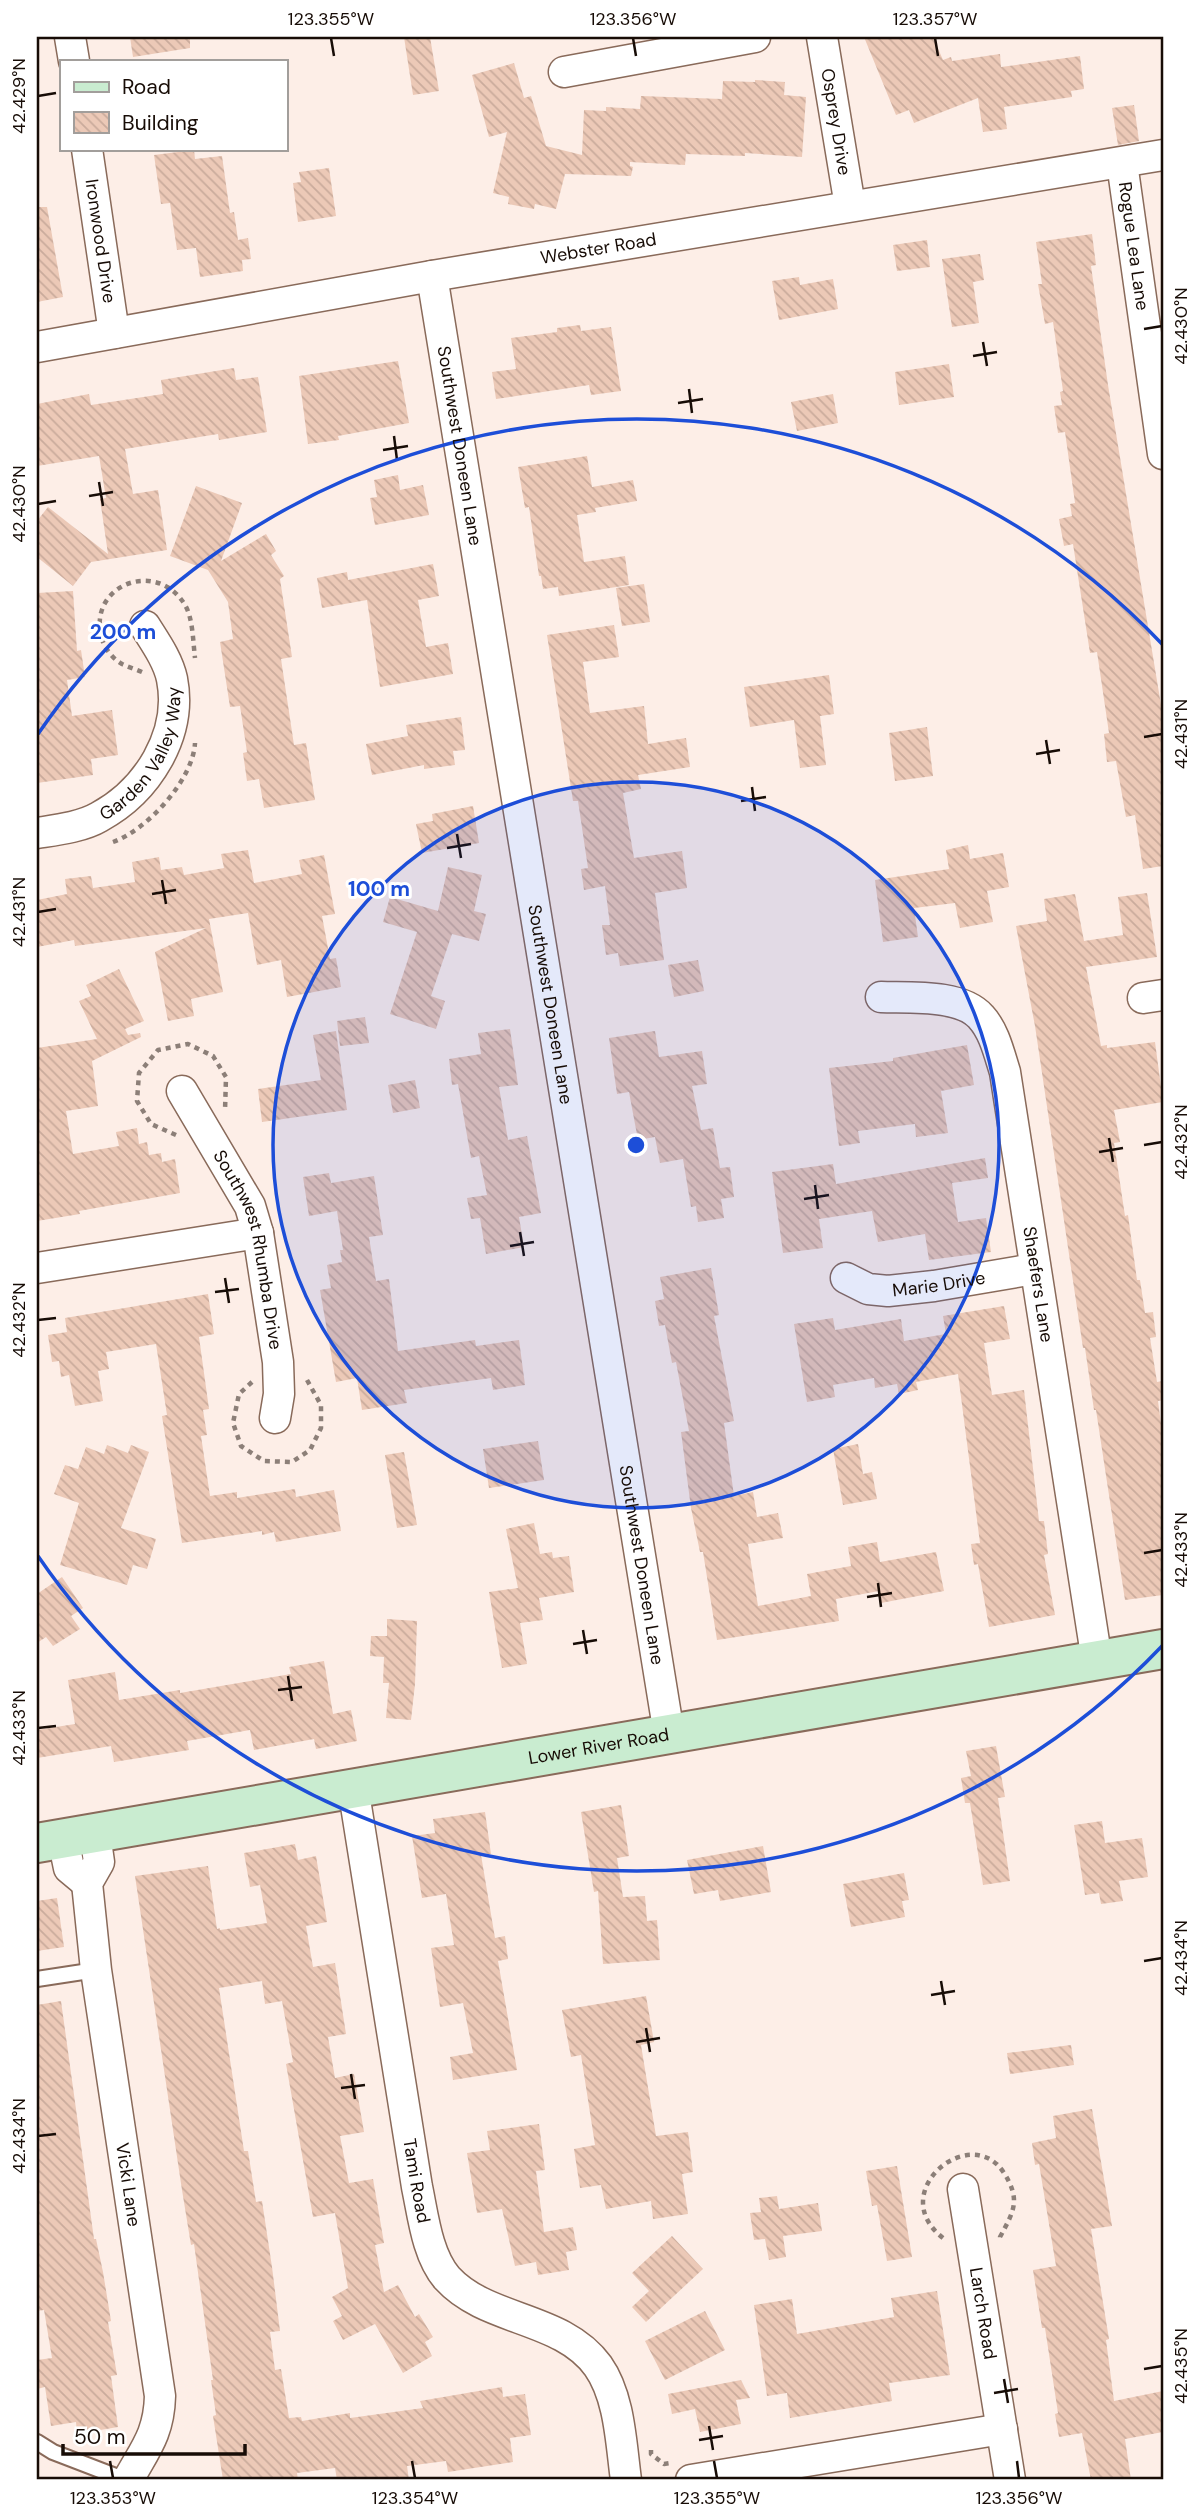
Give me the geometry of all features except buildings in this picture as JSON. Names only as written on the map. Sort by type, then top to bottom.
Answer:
[{"type":"street","points":[[70,37],[74,60]]},
{"type":"street","points":[[564,72],[754,37]]},
{"type":"street","name":"Osprey Drive","points":[[822,37],[850,205]]},
{"type":"street","name":"Ironwood Drive","points":[[86,150],[114,333]]},
{"type":"street","name":"Webster Road","points":[[37,347],[432,276],[1163,155]]},
{"type":"street","name":"Rogue Lea Lane","points":[[1122,163],[1155,329],[1163,454]]},
{"type":"street","name":"Southwest Doneen Lane","points":[[432,276],[669,1734]]},
{"type":"street","name":"Garden Valley Way","points":[[37,833],[97,818],[128,799],[154,769],[167,741],[173,711],[172,678],[162,653],[145,626]]},
{"type":"street","name":"Shaefers Lane","points":[[881,997],[962,1003],[981,1016],[995,1040],[1005,1072],[1097,1661]]},
{"type":"street","name":"Southwest Rhumba Drive","points":[[183,1091],[244,1194],[258,1233],[278,1362],[279,1394],[275,1418]]},
{"type":"street","points":[[37,1268],[258,1233]]},
{"type":"street","name":"Marie Drive","points":[[846,1278],[868,1289],[888,1291],[1034,1269]]},
{"type":"street","name":"Lower River Road","points":[[65,1838],[1163,1649]]},
{"type":"street","name":"Tami Road","points":[[353,1787],[415,2175],[425,2227],[434,2253],[446,2277],[463,2291],[485,2305],[549,2330],[580,2347],[599,2367],[612,2393],[626,2480]]},
{"type":"street","name":"Vicki Lane","points":[[65,1838],[69,1868],[87,1883],[96,1970],[160,2396],[160,2417],[151,2442],[127,2480]]},
{"type":"street","name":"Larch Road","points":[[963,2189],[1010,2480]]},
{"type":"street","points":[[684,2471],[1002,2429]]},
{"type":"lane","points":[[37,1979],[96,1970]]},
{"type":"lane","points":[[37,2442],[52,2452],[127,2480]]},
{"type":"path","points":[[149,676],[121,663],[105,648],[98,625],[105,601],[126,584],[148,580],[170,588],[186,606],[196,663]]},
{"type":"path","points":[[105,844],[117,841],[150,820],[168,800],[177,789],[195,751],[196,739]]},
{"type":"path","points":[[950,2247],[945,2239],[931,2228],[923,2212],[925,2187],[935,2171],[956,2157],[977,2153],[1000,2166],[1015,2190],[1012,2214],[1000,2237],[1002,2251]]},
{"type":"path","points":[[649,2442],[651,2454],[664,2464],[684,2471]]}]
